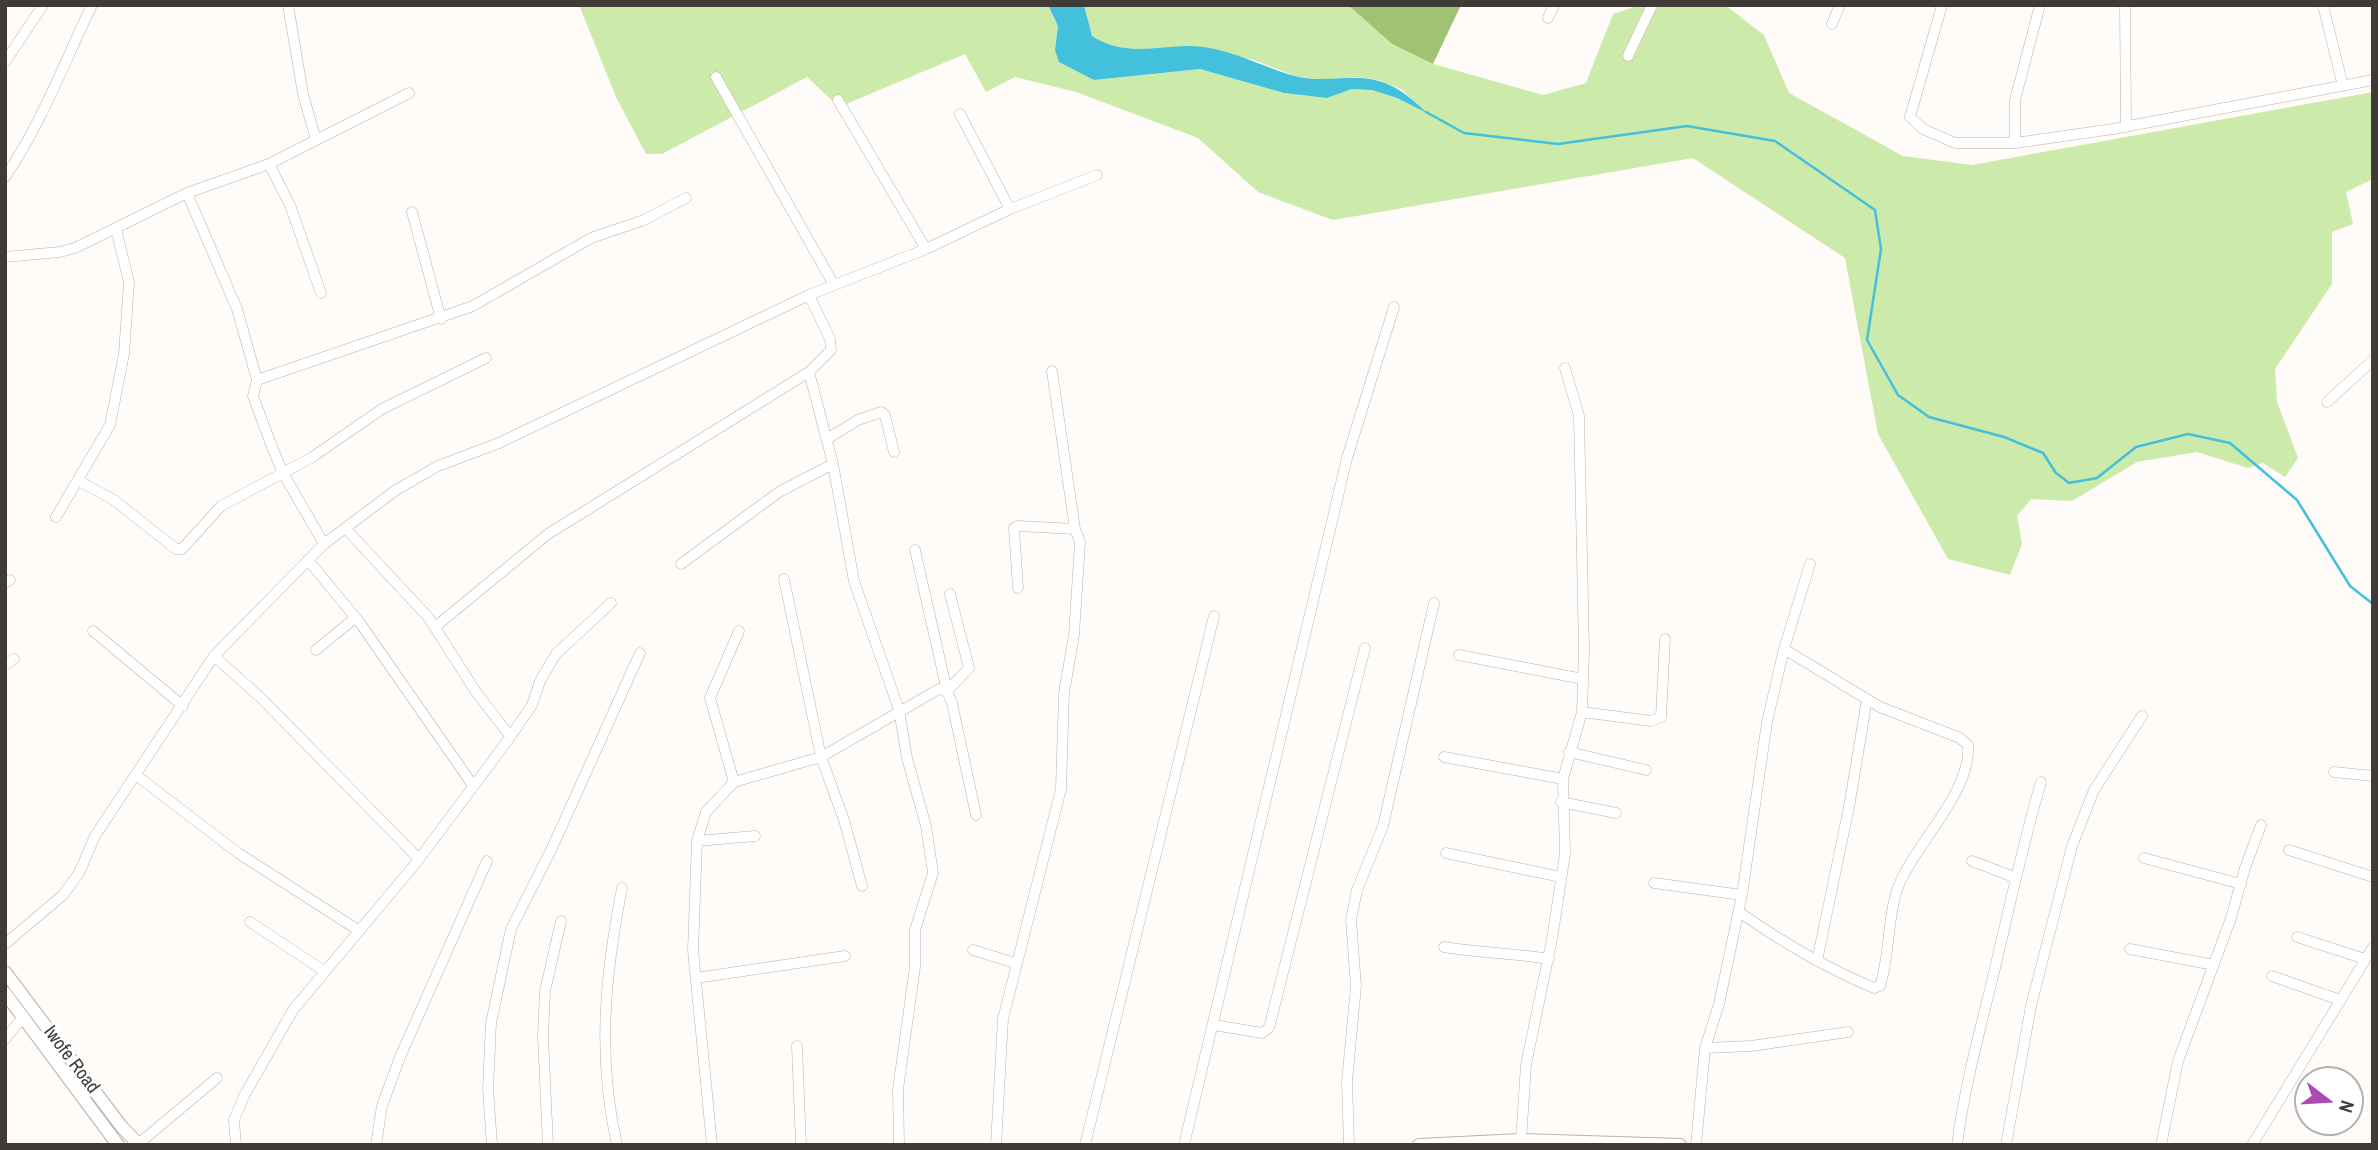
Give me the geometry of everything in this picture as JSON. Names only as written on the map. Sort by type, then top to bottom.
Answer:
[{"type":"street","points":[[5,62],[43,5]]},
{"type":"street","points":[[5,177],[29,142],[40,111],[92,5]]},
{"type":"street","points":[[288,5],[303,94],[316,140]]},
{"type":"street","points":[[1548,18],[1554,5]]},
{"type":"street","points":[[1628,56],[1653,5]]},
{"type":"street","points":[[1832,24],[1840,5]]},
{"type":"street","points":[[1942,5],[1910,117],[1923,129],[1955,143],[2015,143],[2126,127],[2373,80]]},
{"type":"street","points":[[2015,143],[2015,100],[2040,5]]},
{"type":"street","points":[[2125,5],[2126,127]]},
{"type":"street","points":[[2323,5],[2343,86]]},
{"type":"street","points":[[716,78],[834,285]]},
{"type":"street","points":[[5,257],[60,252],[116,229],[187,193],[268,164],[409,93]]},
{"type":"street","points":[[838,100],[926,249]]},
{"type":"street","points":[[960,114],[1010,209]]},
{"type":"street","points":[[268,164],[290,205],[321,293]]},
{"type":"street","points":[[5,944],[63,895],[79,873],[95,836],[214,656],[258,608],[324,544],[396,490],[438,466],[499,443],[809,295],[926,249],[1010,209],[1097,175]]},
{"type":"street","points":[[187,193],[237,309],[257,380],[253,396],[283,473],[324,544]]},
{"type":"street","points":[[257,380],[473,306],[591,238],[644,220],[686,198]]},
{"type":"street","points":[[412,212],[441,319]]},
{"type":"street","points":[[56,517],[110,425],[124,354],[129,282],[116,229]]},
{"type":"street","points":[[435,626],[548,534],[809,372],[831,350],[830,339],[809,295]]},
{"type":"street","points":[[1184,1145],[1346,458],[1394,307]]},
{"type":"street","points":[[79,481],[114,500],[176,549],[182,550],[221,506],[311,458],[382,410],[486,358]]},
{"type":"street","points":[[2327,402],[2373,360]]},
{"type":"street","points":[[1521,1140],[1526,1065],[1549,959],[1562,877],[1566,832],[1562,802],[1563,779],[1581,712],[1583,679],[1579,416],[1565,368]]},
{"type":"street","points":[[996,1145],[1003,1019],[1061,789],[1064,692],[1074,635],[1080,542],[1075,529],[1052,371]]},
{"type":"street","points":[[809,372],[833,464],[854,581],[899,710],[907,758],[926,826],[933,873],[915,930],[915,967],[898,1089],[899,1145]]},
{"type":"street","points":[[827,439],[858,420],[881,412],[885,415],[894,453]]},
{"type":"street","points":[[681,564],[779,492],[833,464]]},
{"type":"street","points":[[1018,588],[1014,528],[1075,529]]},
{"type":"street","points":[[346,529],[435,626],[476,692],[510,736]]},
{"type":"street","points":[[915,550],[976,815]]},
{"type":"street","points":[[308,560],[355,618],[472,784]]},
{"type":"street","points":[[1696,1145],[1705,1048],[1719,1004],[1739,912],[1756,782],[1784,649],[1810,564]]},
{"type":"street","points":[[785,579],[821,757],[844,820],[862,886]]},
{"type":"street","points":[[947,691],[969,668],[950,594]]},
{"type":"street","points":[[236,1145],[234,1120],[270,1046],[324,971],[419,859],[510,736],[532,705],[540,681],[556,654],[611,603]]},
{"type":"street","points":[[1349,1145],[1347,1081],[1356,986],[1351,920],[1357,890],[1389,804],[1434,603]]},
{"type":"street","points":[[1085,1145],[1214,616]]},
{"type":"street","points":[[316,650],[355,618]]},
{"type":"street","points":[[93,631],[183,706]]},
{"type":"street","points":[[734,782],[710,698],[739,631]]},
{"type":"street","points":[[1581,712],[1651,721],[1661,717],[1665,639]]},
{"type":"street","points":[[1214,1025],[1262,1033],[1269,1028],[1365,648]]},
{"type":"street","points":[[1739,912],[1817,961],[1874,988],[1880,986],[1897,890],[1957,788],[1969,757],[1968,746],[1960,738],[1867,699],[1784,649]]},
{"type":"street","points":[[492,1145],[488,1089],[491,1023],[511,929],[552,848],[640,653]]},
{"type":"street","points":[[1459,655],[1583,679]]},
{"type":"street","points":[[214,656],[261,698],[419,859]]},
{"type":"street","points":[[712,1145],[693,950],[696,841],[706,812],[734,782],[821,757],[939,689],[947,691]]},
{"type":"street","points":[[1817,961],[1849,807],[1867,699]]},
{"type":"street","points":[[2006,1145],[2031,1006],[2072,846],[2094,790],[2142,716]]},
{"type":"street","points":[[1569,752],[1646,770]]},
{"type":"street","points":[[1444,757],[1563,779]]},
{"type":"street","points":[[2334,772],[2373,776]]},
{"type":"street","points":[[136,775],[238,853],[358,930]]},
{"type":"street","points":[[1956,1145],[1966,1079],[1990,991],[2014,877],[2041,782]]},
{"type":"street","points":[[1562,802],[1616,813]]},
{"type":"street","points":[[2161,1145],[2178,1060],[2214,965],[2261,825]]},
{"type":"street","points":[[696,841],[755,836]]},
{"type":"street","points":[[2289,850],[2373,877]]},
{"type":"street","points":[[1446,853],[1562,877]]},
{"type":"street","points":[[2144,858],[2241,884]]},
{"type":"street","points":[[376,1145],[382,1106],[400,1057],[487,861]]},
{"type":"street","points":[[1972,861],[2014,877]]},
{"type":"street","points":[[1654,883],[1742,895]]},
{"type":"street","points":[[617,1145],[603,1059],[608,960],[622,888]]},
{"type":"street","points":[[548,1145],[543,1036],[545,991],[561,921]]},
{"type":"street","points":[[250,922],[324,971]]},
{"type":"street","points":[[2297,937],[2365,959]]},
{"type":"street","points":[[1444,947],[1487,955],[1503,953],[1549,959]]},
{"type":"street","points":[[2252,1145],[2373,947]]},
{"type":"street","points":[[2130,949],[2214,965]]},
{"type":"street","points":[[973,950],[1015,963]]},
{"type":"street","points":[[696,978],[845,956]]},
{"type":"street","name":"Iwofe Road","points":[[5,972],[121,1126],[138,1144]]},
{"type":"street","points":[[2272,976],[2340,1000]]},
{"type":"street","name":"Iwofe Road","points":[[5,993],[118,1145]]},
{"type":"street","points":[[5,1038],[23,1017]]},
{"type":"street","points":[[1705,1048],[1751,1046],[1848,1032]]},
{"type":"street","points":[[797,1046],[801,1145]]},
{"type":"street","points":[[138,1144],[217,1078]]},
{"type":"street","points":[[1419,1145],[1521,1140],[1679,1145]]},
{"type":"green space","points":[[579,5],[1048,5],[1058,26],[1055,50],[1094,80],[1200,69],[1284,93],[1327,98],[1352,89],[1372,90],[1424,111],[1401,89],[1378,80],[1356,77],[1324,80],[1298,77],[1251,59],[1124,50],[1105,44],[1092,36],[1084,5],[1348,5],[1392,44],[1433,64],[1543,95],[1586,83],[1613,14],[1640,5],[1725,5],[1764,35],[1789,93],[1903,156],[1972,165],[2373,92],[2373,179],[2346,192],[2353,224],[2332,232],[2332,284],[2275,369],[2277,402],[2298,458],[2285,477],[2263,463],[2248,468],[2197,452],[2137,462],[2072,501],[2031,499],[2017,516],[2022,544],[2010,575],[1948,559],[1878,434],[1845,258],[1693,158],[1333,220],[1258,192],[1198,138],[1076,92],[1015,77],[986,92],[965,54],[839,107],[807,77],[662,154],[646,154],[616,97]]},
{"type":"green space","points":[[1348,5],[1461,5],[1433,64],[1392,44]]},
{"type":"water","points":[[1048,5],[1084,5],[1092,36],[1116,46],[1140,49],[1205,47],[1309,79],[1349,78],[1379,81],[1399,90],[1427,113],[1397,98],[1372,90],[1352,89],[1327,98],[1284,93],[1200,69],[1094,80],[1059,62],[1055,50],[1058,26]]},
{"type":"waterway","points":[[1426,112],[1464,133],[1558,144],[1687,126],[1775,141],[1875,210],[1881,249],[1867,340],[1898,395],[1929,417],[2004,437],[2043,453],[2056,473],[2069,483],[2097,478],[2136,447],[2188,434],[2230,443],[2297,500],[2350,586],[2373,604]]}]
